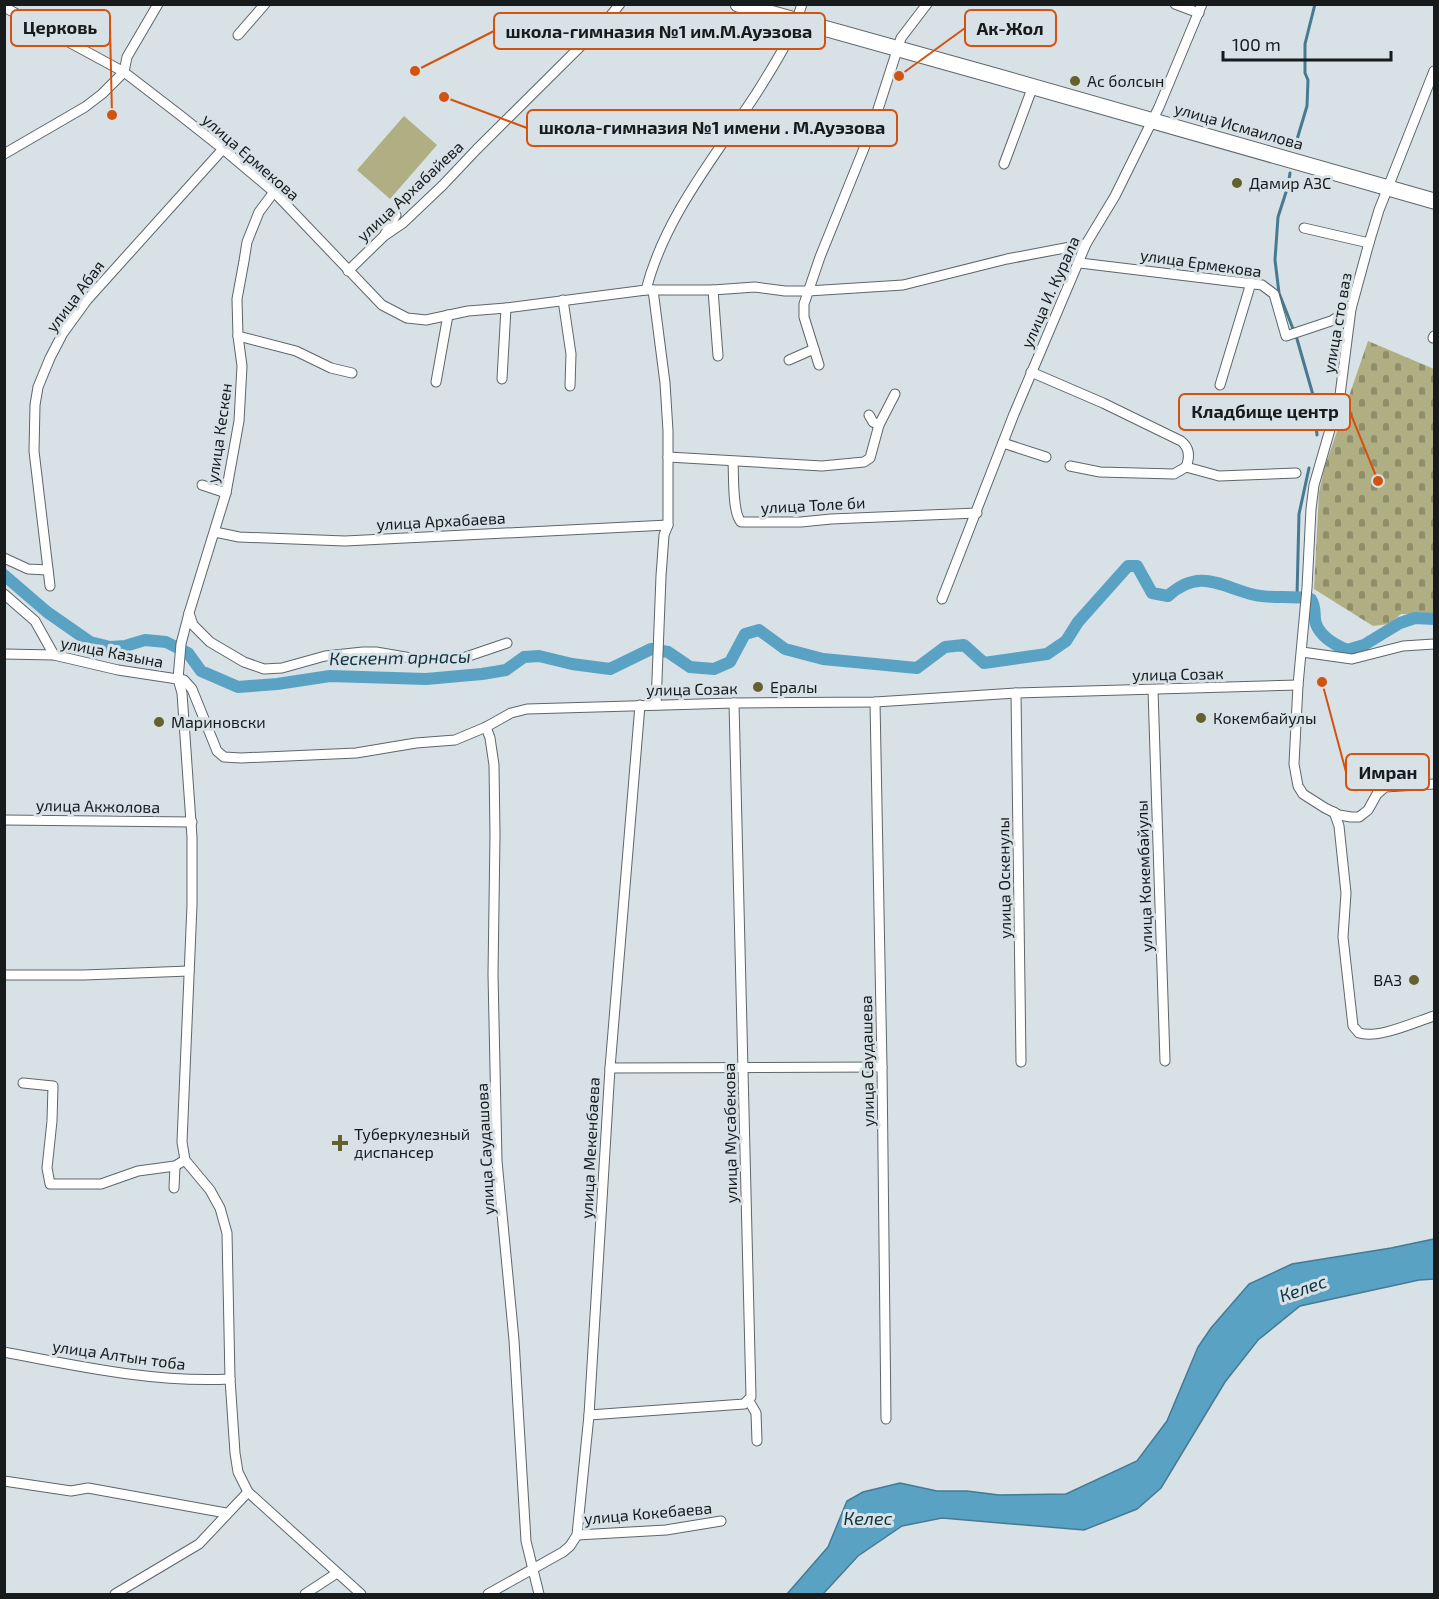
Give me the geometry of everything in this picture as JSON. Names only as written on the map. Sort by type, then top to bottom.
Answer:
[{"type":"main road","name":"улица Исмаилова","points":[[738,4],[1434,201]]},
{"type":"street","points":[[4,154],[85,107],[102,94],[124,72],[127,57],[158,4]]},
{"type":"street","points":[[238,35],[265,4]]},
{"type":"street","name":"улица Архабайева","points":[[348,271],[384,236],[403,223],[442,186],[620,4]]},
{"type":"street","points":[[656,705],[661,576],[664,535],[668,525],[668,457],[665,383],[649,290],[651,270],[675,217],[781,55],[797,22],[802,4]]},
{"type":"street","points":[[819,365],[803,308],[808,291],[868,140],[901,38],[927,4]]},
{"type":"street","points":[[1175,4],[1201,9]]},
{"type":"street","name":"улица Ермекова","points":[[4,7],[124,72],[223,148],[274,192],[382,305],[393,312],[418,320],[468,311],[506,309],[649,290],[755,287],[808,291],[903,285],[1007,259],[1086,244]]},
{"type":"street","name":"улица И. Курала","points":[[942,599],[1031,372],[1080,263],[1086,244],[1115,196],[1159,107],[1201,9]]},
{"type":"street","name":"улица сто ваз","points":[[1334,813],[1303,794],[1294,775],[1298,685],[1313,492],[1340,395],[1351,309],[1369,243],[1434,71]]},
{"type":"street","points":[[1004,164],[1033,86]]},
{"type":"street","name":"улица Абая","points":[[50,586],[34,451],[38,387],[63,333],[87,300],[223,148]]},
{"type":"street","name":"улица Кескен","points":[[185,1160],[182,1142],[192,822],[182,693],[178,679],[179,658],[189,613],[226,493],[239,421],[242,385],[237,299],[247,242],[259,212],[274,192]]},
{"type":"street","points":[[384,236],[396,215]]},
{"type":"street","points":[[1304,228],[1369,243]]},
{"type":"street","name":"улица Ермекова","points":[[1080,263],[1262,285],[1274,294],[1286,336],[1331,321],[1351,309]]},
{"type":"street","points":[[1221,385],[1251,284]]},
{"type":"street","points":[[712,290],[718,356]]},
{"type":"street","points":[[563,300],[571,354],[570,386]]},
{"type":"street","points":[[502,379],[506,309]]},
{"type":"street","points":[[436,382],[448,315]]},
{"type":"street","points":[[238,336],[296,351],[332,368],[352,373]]},
{"type":"street","points":[[789,360],[814,350]]},
{"type":"street","points":[[1031,372],[1181,441],[1188,450],[1186,467],[1174,474],[1100,472],[1070,466]]},
{"type":"street","points":[[668,457],[822,466],[864,462],[870,459],[879,425],[895,393]]},
{"type":"street","points":[[869,414],[873,422],[879,425]]},
{"type":"street","points":[[1003,443],[1046,457]]},
{"type":"street","name":"улица Толе би","points":[[733,462],[735,505],[737,518],[741,522],[801,522],[977,513]]},
{"type":"street","points":[[1186,467],[1219,476],[1296,473]]},
{"type":"street","points":[[202,485],[226,493]]},
{"type":"street","name":"улица Архабаева","points":[[215,532],[239,537],[345,541],[668,525]]},
{"type":"street","points":[[4,558],[28,569],[48,570]]},
{"type":"street","points":[[4,594],[35,621],[54,655]]},
{"type":"street","points":[[189,613],[193,625],[210,642],[244,662],[264,669],[282,668],[325,656],[363,652],[411,658],[460,659],[507,643]]},
{"type":"street","points":[[1302,652],[1352,658],[1403,646],[1434,644]]},
{"type":"street","name":"улица Казына","points":[[4,654],[54,655],[118,670],[178,679]]},
{"type":"street","name":"улица Созак","points":[[178,679],[183,680],[192,689],[217,751],[226,762],[356,753],[416,742],[455,740],[511,713],[527,709],[734,703],[875,702],[1016,693],[1298,685]]},
{"type":"street","name":"улица Кокембайулы","points":[[1153,690],[1165,1060]]},
{"type":"street","name":"улица Оскенулы","points":[[1016,693],[1021,1062]]},
{"type":"street","name":"улица Саудашева","points":[[875,702],[882,1067],[885,1419]]},
{"type":"street","name":"улица Мусабекова","points":[[734,703],[752,1390],[749,1401],[756,1413],[757,1441]]},
{"type":"street","name":"улица Мекенбаева","points":[[577,1535],[589,1415],[610,1068],[640,705]]},
{"type":"street","name":"улица Саудашова","points":[[486,727],[494,765],[493,974],[497,1161],[514,1340],[526,1541],[539,1594]]},
{"type":"street","points":[[1334,813],[1359,817],[1368,810],[1377,794],[1385,787],[1434,784]]},
{"type":"street","points":[[1334,813],[1339,826],[1346,893],[1343,937],[1353,1026],[1359,1033],[1370,1034],[1388,1031],[1434,1016]]},
{"type":"street","name":"улица Акжолова","points":[[4,820],[192,822]]},
{"type":"street","points":[[4,975],[189,971]]},
{"type":"street","points":[[610,1068],[882,1067]]},
{"type":"street","points":[[23,1083],[53,1086],[47,1168],[50,1184],[101,1184],[138,1171],[175,1166],[185,1160],[210,1190],[220,1208],[227,1233],[230,1379],[238,1472],[248,1492],[361,1594]]},
{"type":"street","points":[[174,1188],[175,1166]]},
{"type":"street","name":"улица Алтын тоба","points":[[4,1352],[101,1370],[194,1380],[230,1379]]},
{"type":"street","points":[[589,1415],[744,1404],[749,1401]]},
{"type":"street","points":[[4,1481],[71,1491],[88,1488],[226,1513]]},
{"type":"street","points":[[116,1594],[199,1544],[248,1492]]},
{"type":"street","name":"улица Кокебаева","points":[[577,1535],[666,1530],[721,1521]]},
{"type":"street","points":[[488,1594],[563,1552],[577,1535]]},
{"type":"street","points":[[305,1594],[338,1573]]},
{"type":"green space","points":[[404,116],[437,145],[390,199],[357,170]]},
{"type":"green space","points":[[1368,341],[1434,369],[1434,615],[1401,614],[1389,624],[1373,626],[1314,589],[1319,493],[1324,469]]},
{"type":"water","name":"Келес","points":[[1434,1239],[1434,1279],[1419,1280],[1300,1306],[1258,1340],[1225,1382],[1161,1488],[1137,1509],[1084,1530],[942,1518],[902,1526],[858,1556],[823,1594],[787,1594],[828,1547],[847,1501],[863,1492],[900,1483],[937,1491],[967,1491],[999,1495],[1066,1494],[1137,1461],[1167,1421],[1198,1347],[1211,1328],[1249,1284],[1292,1264]]},
{"type":"waterway","points":[[1295,146],[1307,106],[1308,80],[1305,73],[1305,44],[1315,4]]},
{"type":"waterway","points":[[1290,173],[1278,217],[1275,260],[1279,293],[1297,339],[1313,395],[1317,435]]},
{"type":"waterway","points":[[1297,596],[1299,514],[1309,468]]},
{"type":"waterway","name":"Кескент арнасы","points":[[4,575],[47,612],[90,642],[110,647],[125,646],[145,640],[166,642],[188,653],[201,671],[238,687],[330,676],[426,679],[482,674],[506,670],[524,657],[539,656],[572,664],[610,669],[651,649],[668,652],[690,667],[714,669],[730,662],[745,634],[759,630],[785,649],[823,659],[917,668],[945,647],[964,645],[984,663],[1047,654],[1066,641],[1078,622],[1128,566],[1137,566],[1152,593],[1168,596],[1190,582],[1201,581],[1221,584],[1255,595],[1311,599],[1318,629],[1329,640],[1347,650],[1364,645],[1400,623],[1415,618],[1434,619]]},
{"type":"place","name":"школа-гимназия №1 им.М.Ауэзова","points":[[415,71]]},
{"type":"place","name":"Ак-Жол","points":[[899,76]]},
{"type":"place","name":"Ас болсын","points":[[1075,81]]},
{"type":"place","name":"школа-гимназия №1 имени . М.Ауэзова","points":[[444,97]]},
{"type":"place","name":"Церковь","points":[[112,115]]},
{"type":"place","name":"Дамир АЗС","points":[[1237,183]]},
{"type":"place","name":"Кладбище центр","points":[[1378,481]]},
{"type":"place","name":"Имран","points":[[1322,682]]},
{"type":"place","name":"Ералы","points":[[758,687]]},
{"type":"place","name":"Кокембайулы","points":[[1201,718]]},
{"type":"place","name":"Мариновски","points":[[159,722]]},
{"type":"place","name":"ВАЗ","points":[[1414,980]]},
{"type":"place","name":"Туберкулезный диспансер","points":[[340,1143]]}]
